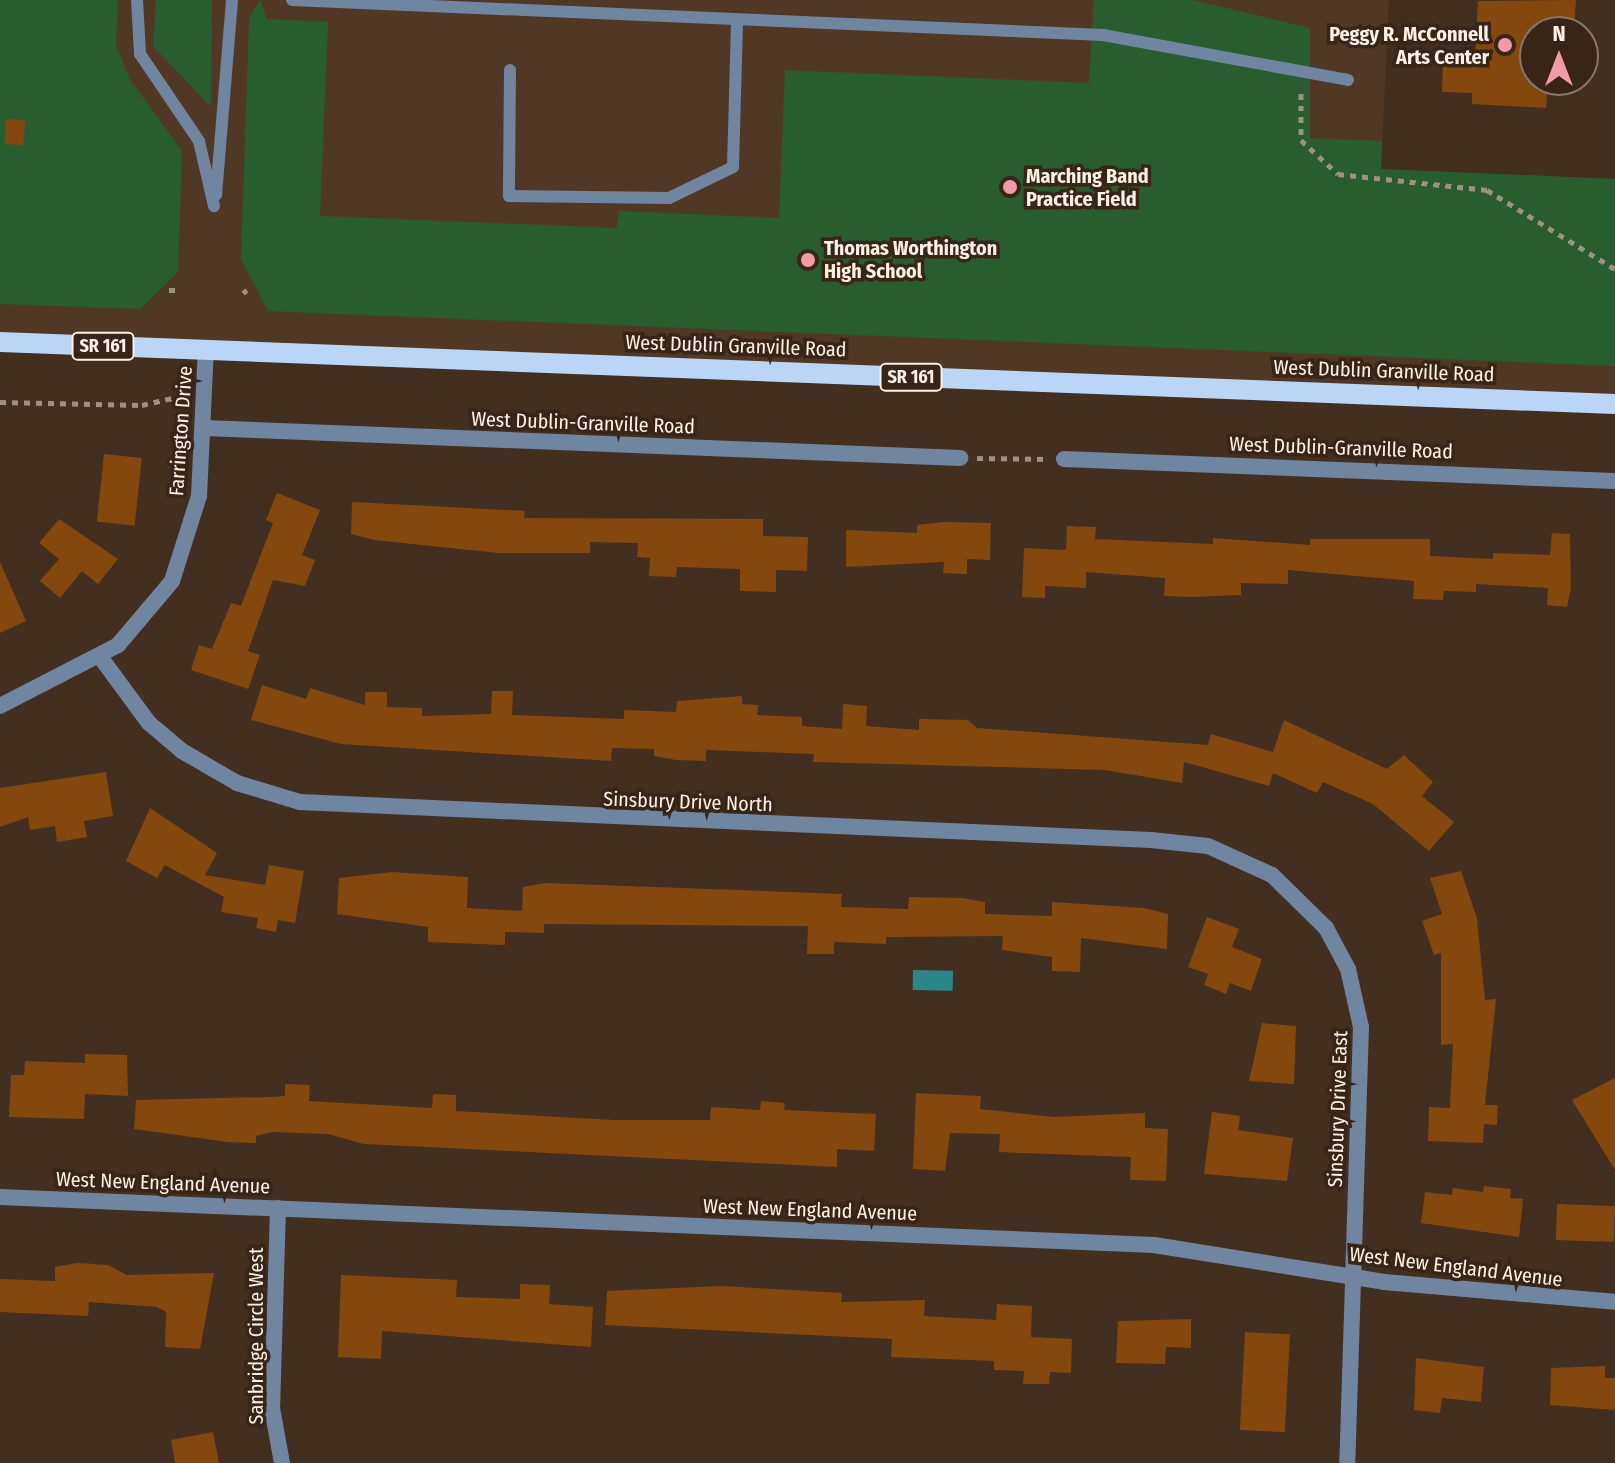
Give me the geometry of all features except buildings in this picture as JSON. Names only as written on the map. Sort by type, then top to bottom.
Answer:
[{"type":"main road","name":"West Dublin Granville Road","points":[[0,342],[1615,404]]},
{"type":"street","name":"Farrington Drive","points":[[0,706],[101,658],[150,614],[183,559],[199,496],[206,349]]},
{"type":"street","name":"West Dublin-Granville Road","points":[[204,428],[960,458]]},
{"type":"street","name":"West Dublin-Granville Road","points":[[1064,459],[1615,481]]},
{"type":"street","name":"Sinsbury Drive North","points":[[101,658],[149,723],[182,751],[237,783],[300,802],[1151,840],[1241,858],[1310,908]]},
{"type":"street","name":"Sinsbury Drive East","points":[[1310,908],[1348,969],[1361,1027],[1347,1463]]},
{"type":"street","name":"West New England Avenue","points":[[0,1197],[1154,1245],[1353,1276],[1615,1302]]},
{"type":"street","name":"Sanbridge Circle West","points":[[278,1208],[272,1408],[282,1463]]},
{"type":"lane","points":[[137,0],[140,54],[199,141],[214,206],[232,0]]},
{"type":"lane","points":[[292,0],[737,23],[1103,35],[1348,80]]},
{"type":"lane","points":[[510,70],[509,196],[669,198],[733,167],[737,23]]},
{"type":"path","points":[[1301,93],[1301,140],[1338,174],[1487,190],[1615,269]]},
{"type":"path","points":[[0,402],[142,405],[181,396]]},
{"type":"path","points":[[960,458],[1064,459]]},
{"type":"shaded area","name":"Thomas Worthington High School","points":[[0,0],[1389,0],[1381,169],[1615,179],[1615,404],[0,342]]},
{"type":"green space","points":[[0,0],[118,0],[116,44],[129,78],[182,151],[178,272],[140,309],[0,304]]},
{"type":"green space","points":[[156,0],[212,0],[211,107],[153,46]]},
{"type":"green space","points":[[260,0],[267,19],[328,22],[320,216],[617,228],[619,211],[779,218],[785,70],[1089,83],[1094,0],[1193,0],[1310,28],[1310,138],[1382,141],[1381,169],[1615,179],[1615,366],[268,311],[241,259],[249,18]]},
{"type":"water","points":[[913,970],[953,971],[953,991],[913,990]]},
{"type":"place","name":"Peggy R. McConnell Arts Center","points":[[1505,45]]},
{"type":"place","name":"Marching Band Practice Field","points":[[1010,187]]},
{"type":"place","name":"Thomas Worthington High School","points":[[808,260]]}]
